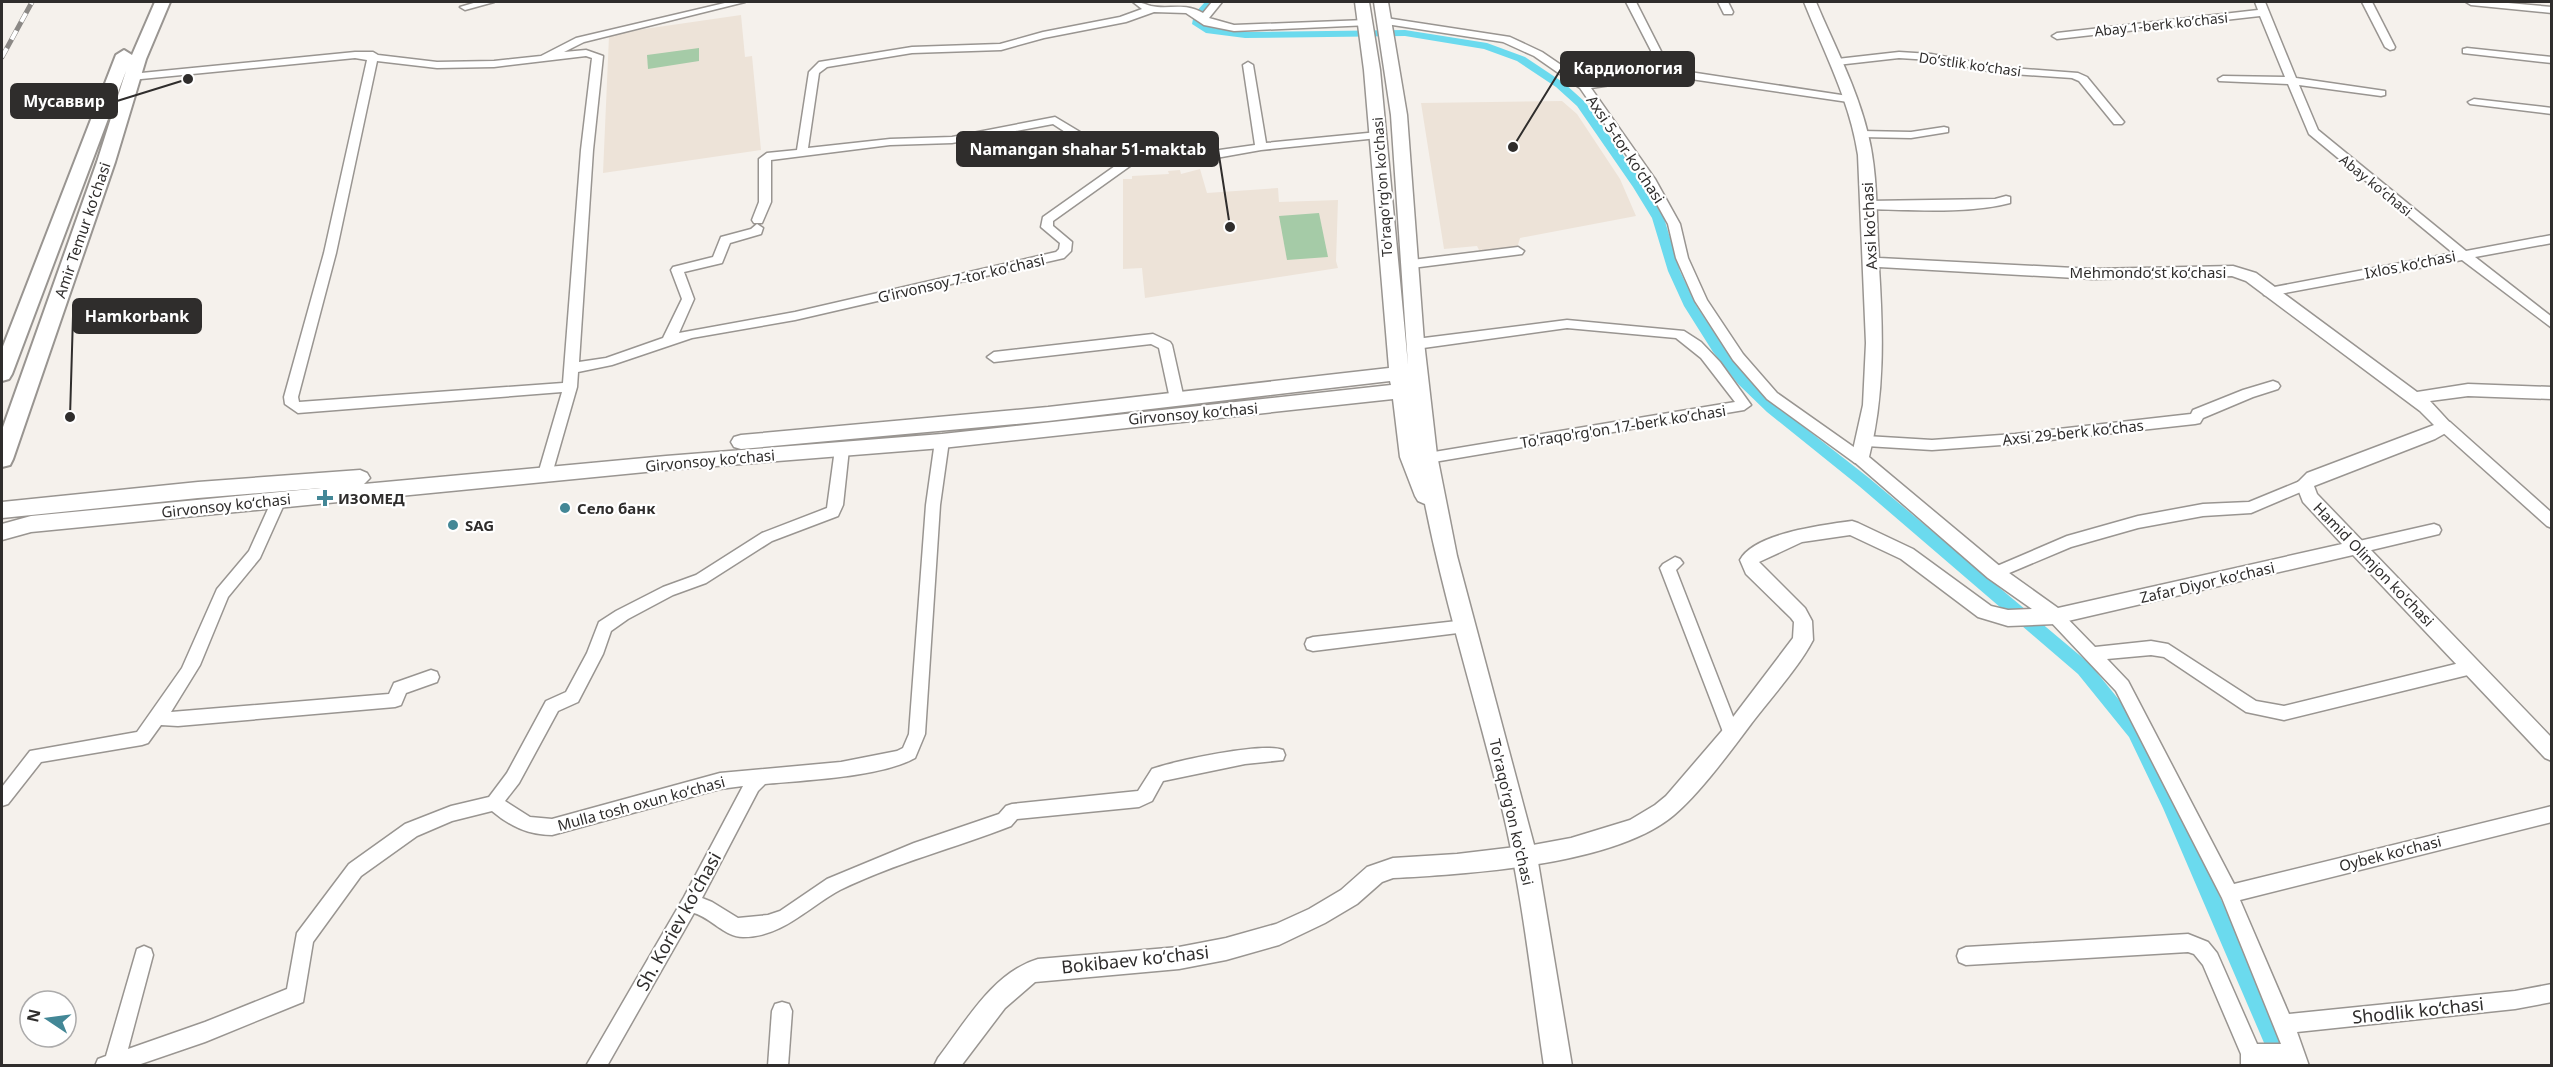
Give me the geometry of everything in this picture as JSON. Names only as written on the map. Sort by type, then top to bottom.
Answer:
[{"type":"main road","name":"Amir Temur koʻchasi","points":[[2,374],[80,167],[148,2]]},
{"type":"main road","name":"Amir Temur koʻchasi","points":[[2,459],[106,162],[131,77],[162,2]]},
{"type":"main road","name":"To'raqo'rg'on ko'chasi","points":[[1362,2],[1369,44],[1378,135],[1385,235],[1409,381],[1428,458],[1449,563],[1525,856],[1558,1065]]},
{"type":"main road","name":"To'raqo'rg'on ko'chasi","points":[[1381,2],[1390,44],[1406,165],[1416,344],[1409,381],[1410,457],[1449,563]]},
{"type":"main road","points":[[80,167],[106,162]]},
{"type":"main road","name":"Girvonsoy koʻchasi","points":[[2,532],[31,524],[279,500],[548,467],[1177,399],[1409,381]]},
{"type":"main road","name":"Girvonsoy koʻchasi","points":[[2,510],[186,491],[417,474],[942,441],[1409,381]]},
{"type":"street","points":[[465,7],[489,2]]},
{"type":"street","points":[[543,59],[580,40],[740,2]]},
{"type":"street","points":[[1138,2],[1145,8],[1171,8],[1193,12],[1205,17],[1208,23],[1234,28],[1366,23]]},
{"type":"street","points":[[1205,17],[1217,2]]},
{"type":"street","points":[[1631,2],[1666,72]]},
{"type":"street","name":"Axsi ko'chasi","points":[[1810,2],[1837,62],[1861,134],[1871,262],[1873,364],[1866,441],[1860,459]]},
{"type":"street","points":[[2367,2],[2390,47]]},
{"type":"street","points":[[2471,2],[2552,10]]},
{"type":"street","name":"Аbay 1-berk koʼchasi","points":[[2057,36],[2262,7]]},
{"type":"street","name":"Abay koʻchasi","points":[[2262,7],[2313,132],[2552,324]]},
{"type":"street","points":[[802,153],[814,72],[823,64],[890,52],[1001,47],[1043,35],[1122,20],[1154,9]]},
{"type":"street","name":"Аxsi 5-tor koʼchasi","points":[[1386,21],[1506,39],[1538,54],[1584,86],[1649,179],[1674,224],[1682,258],[1701,301],[1738,357],[1772,396],[1860,459]]},
{"type":"street","points":[[2467,51],[2552,60]]},
{"type":"street","points":[[131,77],[325,56],[373,55],[437,65],[494,64],[586,53],[598,56],[587,150],[570,387],[548,467]]},
{"type":"street","points":[[373,55],[330,253],[291,397],[292,404],[298,408],[570,387]]},
{"type":"street","name":"Doʻstlik koʻchasi","points":[[1837,62],[1899,56],[1931,57],[1999,70],[2074,75],[2083,79],[2118,122]]},
{"type":"street","points":[[1248,65],[1261,147]]},
{"type":"street","points":[[1584,86],[1647,79],[1665,75],[1666,72]]},
{"type":"street","points":[[1666,72],[1848,99]]},
{"type":"street","points":[[2223,79],[2247,77],[2293,81],[2381,93]]},
{"type":"street","points":[[2474,102],[2552,111]]},
{"type":"street","points":[[669,340],[687,299],[677,270],[718,260],[725,240],[757,231],[765,202],[765,158],[890,142],[974,137],[1055,120],[1086,141],[1140,152],[1155,147],[1188,159],[1261,147],[1378,135]]},
{"type":"street","points":[[1861,134],[1911,135],[1944,130]]},
{"type":"street","name":"Gʼirvonsoy 7-tor koʼchasi","points":[[572,368],[607,362],[690,334],[848,304],[1060,255],[1065,251],[1066,242],[1047,227],[1047,220],[1140,152]]},
{"type":"street","points":[[1868,205],[1917,206],[1995,203],[2006,200]]},
{"type":"street","name":"Ixlos koʻchasi","points":[[2269,292],[2462,254],[2552,239]]},
{"type":"street","points":[[1412,264],[1518,251]]},
{"type":"street","name":"Mehmondoʻst koʻchasi","points":[[1871,262],[2093,274],[2233,271],[2251,277],[2413,398],[2445,426]]},
{"type":"street","name":"To'raqo'rg'on 17-berk koʼchasi","points":[[1416,344],[1567,324],[1680,334],[1690,339],[1702,350],[1743,405],[1428,458]]},
{"type":"street","points":[[994,357],[1153,339],[1165,345],[1177,399]]},
{"type":"street","name":"Аxsi 29-berk koʼchas","points":[[1866,441],[1932,445],[2003,440],[2195,419],[2198,414],[2248,393],[2272,386]]},
{"type":"street","points":[[2413,398],[2469,390],[2552,393]]},
{"type":"street","points":[[2445,426],[2552,522]]},
{"type":"street","name":"Hamid Olimjon ko'chasi","points":[[2445,426],[2429,435],[2313,478],[2305,484],[2309,497],[2552,752]]},
{"type":"street","name":"Mulla tosh oxun koʻchasi","points":[[494,803],[527,826],[552,827],[720,781],[840,769],[900,758],[909,753],[916,734],[933,505],[942,441]]},
{"type":"street","points":[[110,1064],[205,1032],[296,995],[304,939],[355,870],[411,830],[451,814],[494,803],[513,778],[552,706],[572,697],[595,654],[604,627],[668,591],[701,579],[767,537],[833,512],[836,505],[842,449]]},
{"type":"street","points":[[1860,459],[2094,654],[2122,686],[2229,894],[2297,1060],[2251,1060],[2210,959],[2201,948],[2188,943],[1966,956]]},
{"type":"street","points":[[1995,573],[2067,542],[2138,522],[2203,510],[2251,507],[2305,484]]},
{"type":"street","points":[[2,799],[36,756],[142,738],[155,719],[162,714],[188,673],[222,593],[255,554],[279,500]]},
{"type":"street","name":"Zafar Diyor koʻchasi","points":[[1731,732],[1803,640],[1803,621],[1798,613],[1752,569],[1749,560],[1755,554],[1800,535],[1852,528],[1907,555],[1985,612],[2010,618],[2049,617],[2358,547]]},
{"type":"street","points":[[2358,547],[2434,530]]},
{"type":"street","points":[[1675,563],[1668,568],[1731,732]]},
{"type":"street","points":[[1313,644],[1466,626]]},
{"type":"street","points":[[2094,654],[2151,648],[2168,651],[2213,684],[2252,707],[2284,713],[2472,667]]},
{"type":"street","points":[[162,714],[165,719],[178,719],[395,700],[400,687],[431,677]]},
{"type":"street","name":"Bokibaev koʻchasi","points":[[946,1065],[997,1000],[1016,981],[1038,970],[1179,958],[1226,949],[1279,934],[1317,916],[1349,897],[1375,874],[1393,868],[1525,856],[1595,840],[1639,826],[1664,812],[1715,755],[1731,732]]},
{"type":"street","points":[[690,903],[706,908],[742,928],[768,924],[786,917],[833,885],[914,851],[1005,820],[1012,812],[1139,799],[1146,796],[1151,782],[1158,774],[1245,757],[1277,755]]},
{"type":"street","name":"Sh. Koriev koʻchasi","points":[[596,1065],[690,903],[752,786],[760,778]]},
{"type":"street","name":"Oybek koʻchasi","points":[[2229,894],[2552,814]]},
{"type":"street","points":[[110,1064],[144,955]]},
{"type":"street","name":"Shodlik ko‘chasi","points":[[2284,1024],[2515,1000],[2552,993]]},
{"type":"street","points":[[778,1065],[782,1011]]},
{"type":"shaded area","points":[[741,15],[745,57],[752,56],[761,150],[603,173],[609,36]]},
{"type":"shaded area","points":[[1562,101],[1577,114],[1620,179],[1636,216],[1520,238],[1517,248],[1481,254],[1477,246],[1444,249],[1421,103]]},
{"type":"shaded area","points":[[1200,169],[1207,193],[1278,188],[1279,202],[1338,200],[1336,261],[1338,268],[1145,298],[1142,268],[1123,269],[1123,179],[1132,179],[1132,176],[1169,174],[1168,171],[1180,170],[1181,174]]},
{"type":"green space","points":[[699,48],[699,61],[648,69],[647,55]]},
{"type":"green space","points":[[1319,213],[1328,257],[1287,260],[1279,216]]},
{"type":"waterway","points":[[1210,2],[1199,14],[1197,24],[1210,31],[1245,35],[1405,33],[1487,46],[1521,59],[1560,85],[1581,104],[1639,186],[1658,218],[1674,271],[1690,306],[1718,349],[1743,381],[1772,409],[1864,482],[2084,669],[2135,732],[2171,806],[2283,1063]]},
{"type":"railway","points":[[2,57],[32,2]]},
{"type":"place","name":"Мусаввир","points":[[188,79]]},
{"type":"place","name":"Кардиология","points":[[1513,147]]},
{"type":"place","name":"Namangan shahar 51-maktab","points":[[1230,227]]},
{"type":"place","name":"Hamkorbank","points":[[70,417]]},
{"type":"place","name":"ИЗОМЕД","points":[[325,498]]},
{"type":"place","name":"Село банк","points":[[565,508]]},
{"type":"place","name":"SAG","points":[[453,525]]}]
